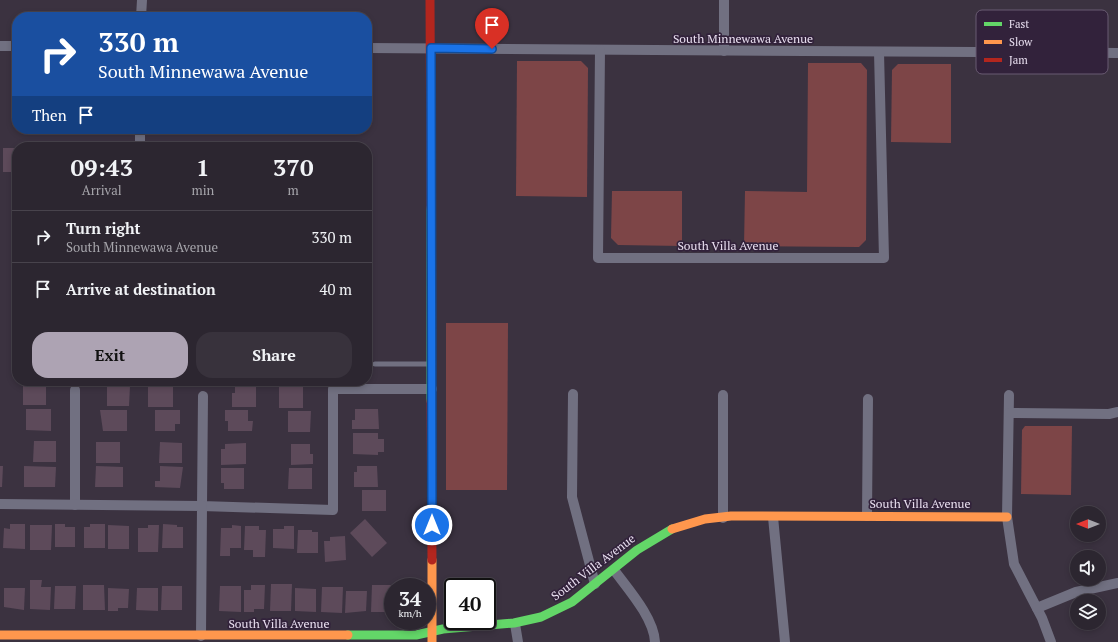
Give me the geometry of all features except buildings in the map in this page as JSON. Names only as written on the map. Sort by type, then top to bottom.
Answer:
[{"type":"street","points":[[141,12],[142,0]]},
{"type":"street","points":[[430,0],[432,642]]},
{"type":"street","points":[[724,0],[724,51]]},
{"type":"street","points":[[0,46],[12,46]]},
{"type":"street","name":"South Minnewawa Avenue","points":[[372,48],[976,52]]},
{"type":"street","name":"South Villa Avenue","points":[[600,50],[598,258],[884,258],[879,52]]},
{"type":"street","name":"South Minnewawa Avenue","points":[[1108,53],[1118,53]]},
{"type":"street","points":[[0,504],[202,506],[333,510],[333,389],[432,389]]},
{"type":"street","points":[[75,390],[75,505]]},
{"type":"street","points":[[573,394],[572,497],[595,584]]},
{"type":"street","points":[[723,395],[723,518]]},
{"type":"street","points":[[1009,395],[1007,517],[1014,564],[1037,608],[1051,642]]},
{"type":"street","points":[[201,636],[203,396]]},
{"type":"street","points":[[867,516],[868,400]]},
{"type":"street","points":[[1009,413],[1109,414],[1118,412]]},
{"type":"street","points":[[773,517],[785,642]]},
{"type":"street","name":"South Villa Avenue","points":[[0,636],[201,636],[393,639],[446,628],[528,622],[559,609],[614,570],[646,543],[658,535],[691,522],[723,518],[773,517],[1007,517]]},
{"type":"street","points":[[614,570],[642,609],[651,626],[655,642]]},
{"type":"street","points":[[1037,608],[1076,592],[1118,584]]},
{"type":"street","points":[[515,624],[518,642]]},
{"type":"lane","points":[[375,364],[432,364]]},
{"type":"shaded area","points":[[517,61],[581,61],[588,68],[587,197],[516,196]]},
{"type":"shaded area","points":[[808,63],[861,63],[867,70],[866,240],[859,247],[744,246],[745,191],[807,192]]},
{"type":"shaded area","points":[[898,64],[951,64],[951,143],[891,142],[892,70]]},
{"type":"shaded area","points":[[612,191],[682,191],[682,246],[618,245],[611,238]]},
{"type":"shaded area","points":[[446,323],[508,323],[507,490],[446,490]]},
{"type":"shaded area","points":[[1025,426],[1072,426],[1071,495],[1021,494],[1022,430]]},
{"type":"traffic: fast","points":[[431,208],[431,401]]},
{"type":"traffic: fast","points":[[348,635],[416,635],[443,629],[514,623],[541,617],[572,602],[637,550],[672,529]]},
{"type":"traffic: slow","points":[[672,529],[705,519],[731,516],[1007,517]]},
{"type":"traffic: slow","points":[[432,560],[432,642]]},
{"type":"traffic: slow","points":[[0,635],[348,635]]},
{"type":"traffic: jam","points":[[430,0],[431,208]]},
{"type":"traffic: jam","points":[[431,401],[432,560]]},
{"type":"route","points":[[432,525],[431,48],[492,49]]}]
